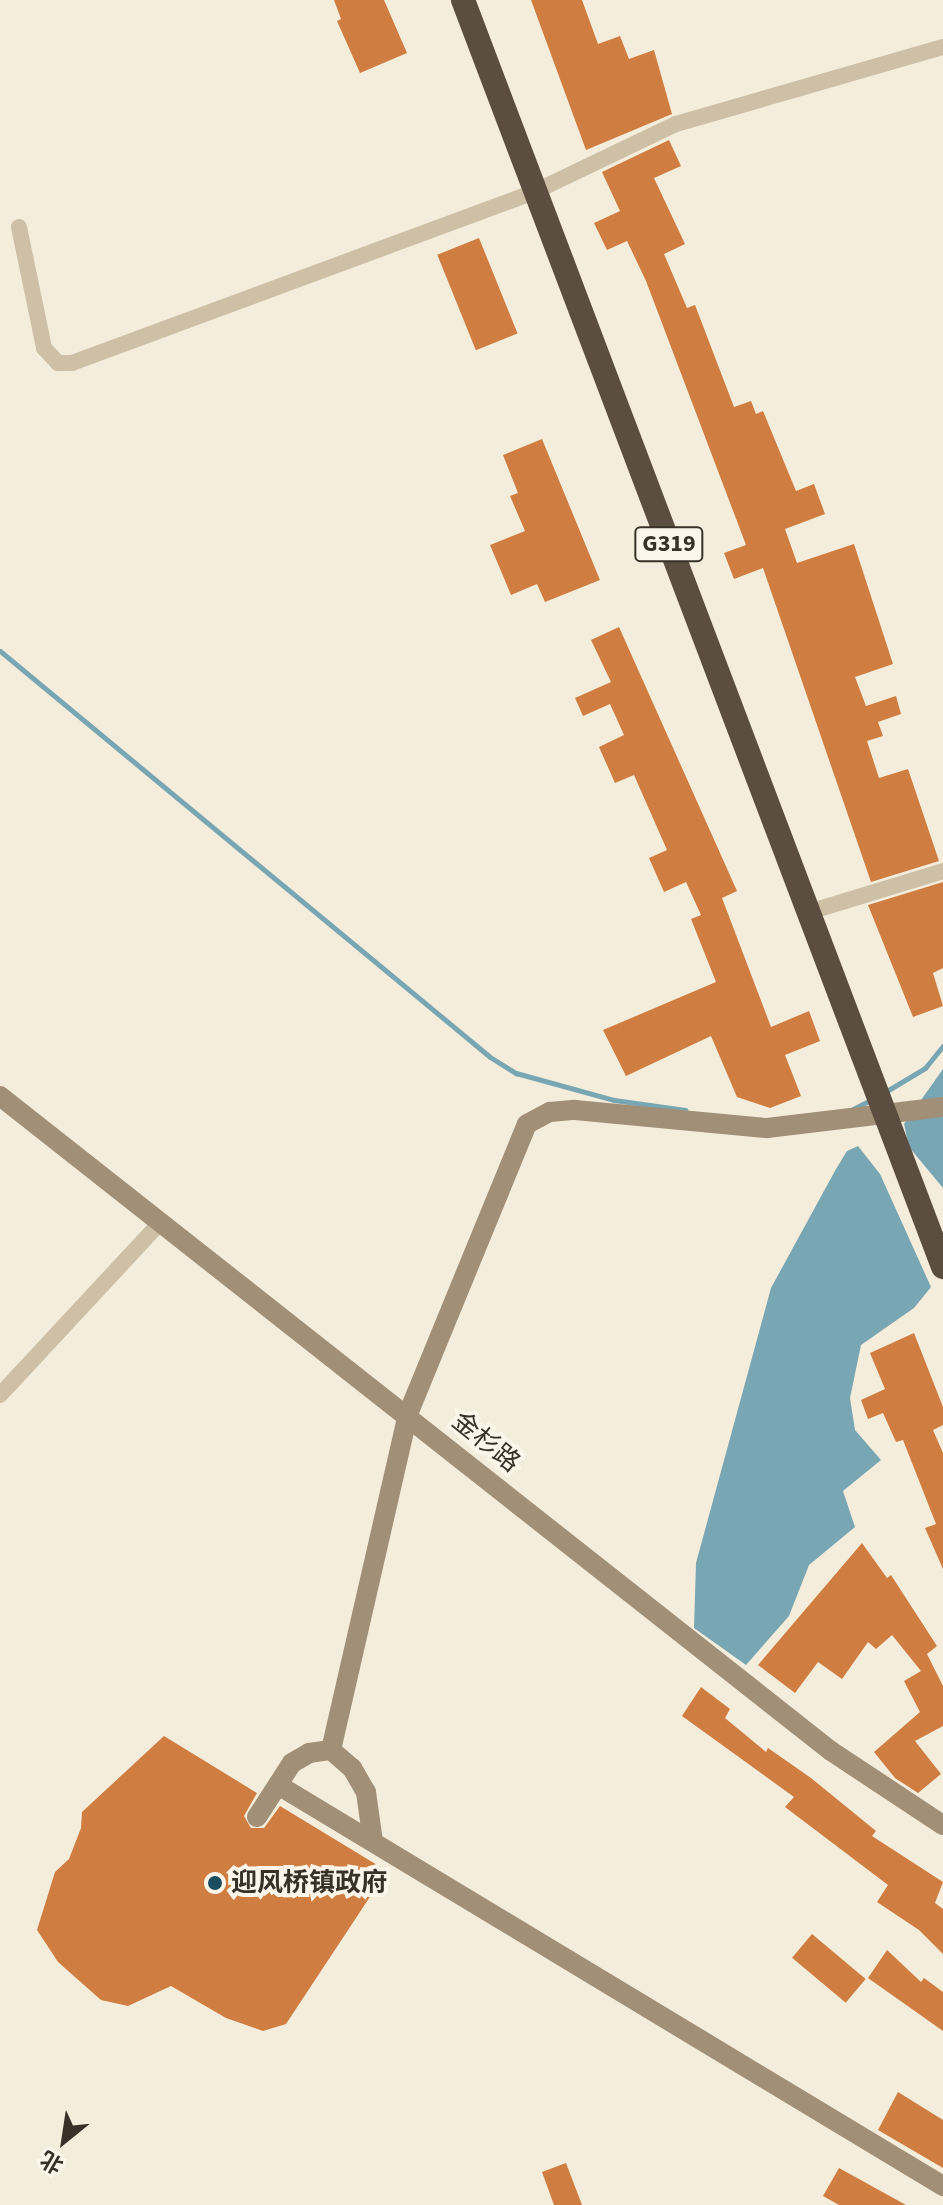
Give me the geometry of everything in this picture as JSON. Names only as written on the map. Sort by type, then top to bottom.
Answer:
[{"type":"highway","name":"G319","points":[[463,0],[943,1267]]},
{"type":"street","points":[[19,227],[44,348],[58,363],[72,363],[536,191],[676,124],[943,47]]},
{"type":"street","points":[[809,912],[943,871]]},
{"type":"street","name":"金杉路","points":[[0,1096],[408,1414],[831,1751],[943,1825]]},
{"type":"street","points":[[331,1750],[408,1414],[527,1124],[550,1112],[575,1110],[767,1128],[880,1101],[943,1107]]},
{"type":"street","points":[[0,1395],[161,1222]]},
{"type":"street","points":[[257,1817],[292,1763],[309,1753],[331,1750],[352,1768],[366,1792],[373,1842]]},
{"type":"street","points":[[278,1785],[943,2186]]},
{"type":"water","points":[[943,1069],[943,1188],[909,1147],[904,1124]]},
{"type":"water","points":[[858,1146],[880,1174],[931,1287],[914,1308],[861,1345],[850,1398],[855,1430],[881,1460],[843,1491],[855,1527],[809,1565],[789,1616],[746,1665],[694,1628],[696,1563],[771,1288],[847,1151]]},
{"type":"building","points":[[334,0],[384,0],[407,53],[360,73],[337,21],[341,19]]},
{"type":"building","points":[[531,0],[582,0],[598,44],[620,36],[629,59],[654,50],[672,114],[586,150]]},
{"type":"building","points":[[669,140],[681,166],[654,178],[685,244],[664,254],[687,308],[695,305],[734,407],[751,401],[756,414],[763,411],[796,491],[814,484],[825,514],[785,529],[797,563],[854,544],[893,664],[855,677],[866,706],[896,696],[901,714],[878,722],[883,736],[867,741],[879,778],[908,769],[939,861],[871,882],[763,568],[734,579],[724,553],[746,545],[646,281],[627,241],[607,250],[594,223],[620,211],[602,172]]},
{"type":"building","points":[[479,238],[518,333],[476,350],[437,255]]},
{"type":"building","points":[[542,439],[600,580],[545,602],[537,584],[511,595],[490,545],[525,531],[510,496],[518,493],[503,455]]},
{"type":"building","points":[[619,627],[737,891],[722,898],[771,1027],[809,1011],[820,1041],[785,1055],[801,1096],[770,1108],[737,1097],[711,1036],[626,1076],[603,1030],[716,982],[691,919],[701,915],[686,882],[664,892],[649,858],[667,850],[634,775],[615,783],[599,747],[624,735],[610,704],[583,716],[575,698],[611,682],[591,640]]},
{"type":"building","points":[[943,882],[943,968],[933,973],[943,1006],[913,1017],[868,905]]},
{"type":"building","points":[[914,1333],[943,1407],[943,1425],[933,1430],[943,1453],[943,1569],[925,1528],[936,1524],[903,1440],[896,1442],[883,1413],[868,1419],[861,1400],[885,1389],[870,1353]]},
{"type":"building","points":[[862,1543],[887,1578],[891,1575],[937,1646],[927,1654],[943,1686],[943,1726],[915,1741],[941,1774],[918,1793],[895,1778],[874,1752],[920,1712],[904,1681],[921,1671],[892,1635],[876,1649],[868,1642],[842,1679],[818,1662],[795,1693],[758,1665]]},
{"type":"building","points":[[701,1687],[730,1709],[725,1718],[766,1752],[768,1748],[811,1778],[876,1831],[872,1836],[943,1882],[935,1903],[943,1909],[943,1954],[919,1930],[877,1902],[888,1885],[785,1807],[794,1797],[682,1716]]},
{"type":"building","name":"迎风桥镇政府","points":[[164,1736],[257,1793],[244,1816],[251,1828],[264,1828],[280,1806],[387,1871],[286,2024],[263,2031],[226,2018],[171,1986],[128,2006],[101,2000],[58,1962],[37,1930],[55,1872],[69,1859],[81,1828],[82,1812]]},
{"type":"building","points":[[812,1934],[866,1979],[846,2003],[792,1958]]},
{"type":"building","points":[[887,1950],[921,1982],[924,1978],[943,1992],[943,2031],[868,1978]]},
{"type":"building","points":[[898,2092],[943,2120],[943,2168],[878,2130]]},
{"type":"building","points":[[566,2163],[582,2205],[554,2205],[542,2172]]},
{"type":"building","points":[[839,2168],[906,2205],[839,2205],[823,2196]]},
{"type":"waterway","points":[[0,651],[490,1057],[516,1073],[614,1100],[685,1110]]},
{"type":"waterway","points":[[885,1092],[925,1068],[943,1046]]},
{"type":"waterway","points":[[853,1109],[873,1099]]},
{"type":"place","name":"迎风桥镇政府","points":[[215,1883]]}]
